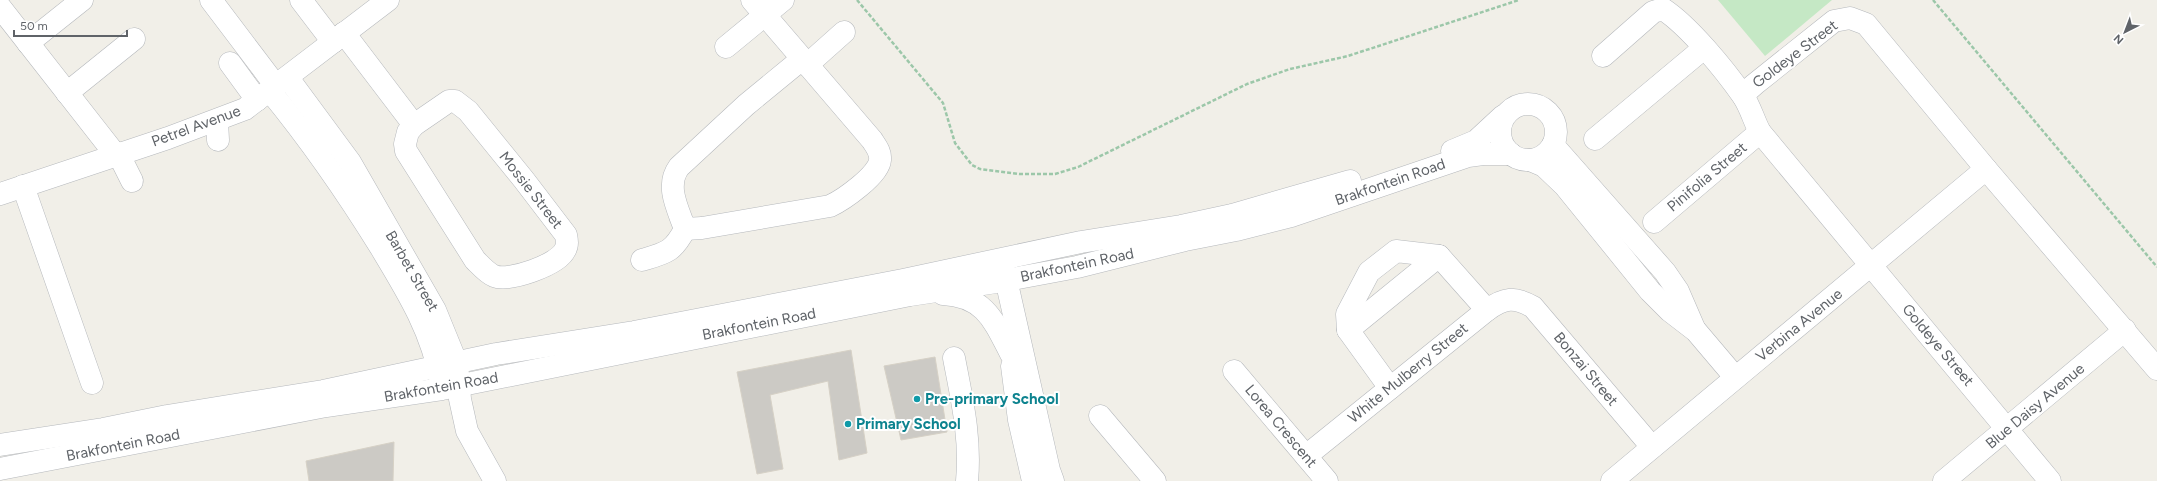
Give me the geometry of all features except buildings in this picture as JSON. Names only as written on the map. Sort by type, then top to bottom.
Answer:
[{"type":"street","points":[[28,42],[82,0]]},
{"type":"street","points":[[211,0],[275,87]]},
{"type":"street","points":[[223,0],[275,87]]},
{"type":"street","points":[[301,0],[339,38],[414,125]]},
{"type":"street","points":[[726,47],[759,8],[782,0]]},
{"type":"street","name":"Petrel Avenue","points":[[0,194],[116,154],[218,130],[339,38],[382,2]]},
{"type":"street","points":[[0,8],[116,154],[132,181]]},
{"type":"street","points":[[685,229],[702,228],[830,206],[839,202],[877,170],[880,162],[880,153],[872,140],[759,8]]},
{"type":"street","points":[[1603,56],[1653,12],[1663,9],[1676,17],[1704,48],[1744,97]]},
{"type":"street","name":"Goldeye Street","points":[[2050,481],[1760,132],[1752,118],[1744,97],[1747,91],[1834,21],[1850,18],[1866,24],[1986,169],[2157,369]]},
{"type":"street","points":[[773,103],[807,65],[844,32]]},
{"type":"street","points":[[67,93],[134,39]]},
{"type":"street","points":[[1595,139],[1704,48]]},
{"type":"street","points":[[230,63],[275,87]]},
{"type":"street","points":[[642,260],[665,254],[673,249],[685,229],[673,192],[672,180],[679,167],[746,105],[807,65]]},
{"type":"street","name":"Barbet Street","points":[[275,87],[336,160],[358,211],[410,295],[423,320],[460,399],[467,431],[495,481]]},
{"type":"street","name":"Mossie Street","points":[[449,101],[455,101],[461,104],[524,180],[566,235],[567,244],[560,256],[539,268],[504,278],[494,276],[486,270],[475,260],[406,151],[405,144],[408,132],[414,125],[449,101]]},
{"type":"street","points":[[1520,157],[1543,156],[1552,146],[1556,128],[1549,112],[1542,107],[1525,103],[1509,110],[1503,116],[1500,124],[1501,141],[1520,157],[1544,166],[1561,182],[1650,291],[1670,311],[1696,331],[1735,377]]},
{"type":"street","name":"Brakfontein Road","points":[[2,444],[129,425],[167,416],[323,391],[449,376],[651,345],[910,295],[1001,281],[1077,267],[1258,216],[1461,149],[1480,137],[1503,116]]},
{"type":"street","name":"Pinifolia Street","points":[[1654,222],[1760,132]]},
{"type":"street","points":[[1552,146],[1665,272],[1678,291],[1696,331]]},
{"type":"street","name":"Brakfontein Road","points":[[4,473],[326,406],[449,376],[496,354],[634,332],[1081,242],[1181,226],[1258,216],[1291,216],[1468,156],[1484,154],[1520,157]]},
{"type":"street","name":"Verbina Avenue","points":[[1612,481],[1735,377],[1872,266],[1986,169]]},
{"type":"street","points":[[23,186],[92,383]]},
{"type":"street","points":[[1390,388],[1348,330],[1347,314],[1369,272],[1396,251],[1439,256],[1486,310]]},
{"type":"street","points":[[1348,330],[1439,256]]},
{"type":"street","points":[[997,260],[1001,281],[1053,481]]},
{"type":"street","points":[[1001,281],[1019,420],[1029,472],[1033,481]]},
{"type":"street","points":[[910,295],[952,294],[980,306],[993,318],[1010,354]]},
{"type":"street","name":"White Mulberry Street","points":[[1306,456],[1486,310],[1506,299],[1514,300]]},
{"type":"street","name":"Bonzai Street","points":[[1514,300],[1525,303],[1533,308],[1652,447]]},
{"type":"street","name":"Blue Daisy Avenue","points":[[1944,481],[2125,330]]},
{"type":"street","points":[[954,358],[967,421],[970,449],[967,481]]},
{"type":"street","name":"Lorea Crescent","points":[[1234,371],[1327,481]]},
{"type":"street","name":"Barbet Street","points":[[449,376],[454,424],[482,481]]},
{"type":"street","points":[[1100,416],[1155,481]]},
{"type":"street","points":[[2,444],[4,473]]},
{"type":"path","points":[[857,0],[943,103],[955,143],[964,157],[980,169],[1019,174],[1055,174],[1078,167],[1247,84],[1290,69],[1348,56],[1520,0]]},
{"type":"path","points":[[1933,0],[2157,267]]},
{"type":"green space","points":[[1718,0],[1832,0],[1765,56]]},
{"type":"place","name":"Pre-primary School","points":[[917,399]]},
{"type":"place","name":"Primary School","points":[[848,424]]}]
